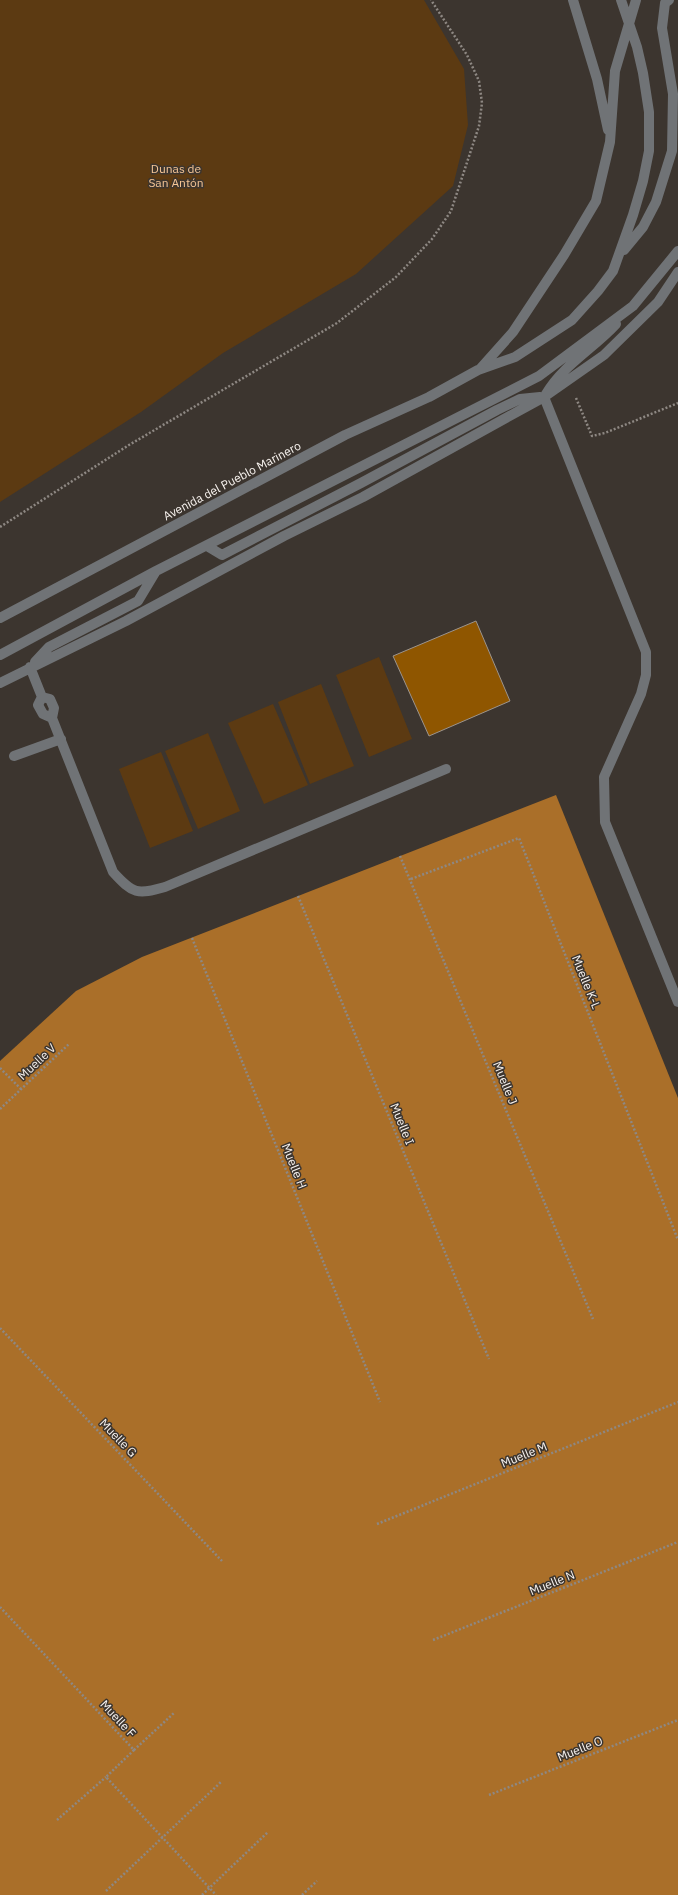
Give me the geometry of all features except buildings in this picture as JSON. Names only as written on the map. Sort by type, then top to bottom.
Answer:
[{"type":"street","points":[[573,0],[597,79],[610,142]]},
{"type":"street","points":[[621,0],[629,24]]},
{"type":"street","name":"Avenida del Pueblo Marinero","points":[[478,370],[516,328],[564,255],[596,201],[610,142],[615,71],[636,0]]},
{"type":"street","name":"Avenida del Pueblo Marinero","points":[[619,257],[643,226],[656,202],[672,151],[673,94],[662,28],[666,3],[669,0]]},
{"type":"street","name":"Avenida del Pueblo Marinero","points":[[0,618],[345,435],[429,397],[478,370],[515,357],[572,320],[598,291],[613,271],[619,257],[643,182],[649,152],[649,112],[643,73],[629,24]]},
{"type":"street","points":[[544,397],[555,379],[602,339],[633,306],[678,251]]},
{"type":"street","points":[[0,683],[126,621],[284,536],[363,497],[544,397],[604,355],[658,302],[678,272]]},
{"type":"street","points":[[0,655],[156,571],[479,408],[539,376],[633,306]]},
{"type":"street","points":[[207,546],[222,555],[520,399],[544,397]]},
{"type":"street","points":[[544,397],[646,652],[646,675],[641,694],[604,777],[605,822],[678,1002]]},
{"type":"street","points":[[479,408],[498,410]]},
{"type":"street","points":[[30,667],[50,646],[138,601],[156,571]]},
{"type":"street","points":[[30,667],[42,697],[50,700],[54,708],[52,718],[113,872],[128,887],[139,892],[165,887],[446,770]]},
{"type":"street","points":[[14,756],[61,738]]},
{"type":"path","points":[[0,527],[129,445],[337,323],[396,277],[432,239],[451,211],[479,126],[482,103],[479,81],[466,55],[431,0]]},
{"type":"path","points":[[605,433],[678,403]]},
{"type":"path","name":"Muelle K-L","points":[[411,879],[519,838],[678,1240]]},
{"type":"path","name":"Muelle J","points":[[400,856],[411,879],[593,1318]]},
{"type":"path","name":"Muelle I","points":[[298,896],[489,1359]]},
{"type":"path","name":"Muelle H","points":[[192,938],[380,1402]]},
{"type":"path","name":"Muelle V","points":[[0,1109],[69,1044]]},
{"type":"path","points":[[0,1068],[21,1089]]},
{"type":"path","name":"Muelle G","points":[[0,1328],[222,1561]]},
{"type":"path","name":"Muelle M","points":[[377,1524],[678,1402]]},
{"type":"path","name":"Muelle N","points":[[433,1640],[678,1542]]},
{"type":"path","name":"Muelle F","points":[[0,1607],[134,1750],[106,1778],[57,1820]]},
{"type":"path","points":[[134,1750],[174,1713]]},
{"type":"path","name":"Muelle O","points":[[489,1795],[678,1720]]},
{"type":"path","points":[[106,1778],[216,1895]]},
{"type":"path","points":[[106,1891],[222,1781]]},
{"type":"path","points":[[202,1895],[268,1832]]},
{"type":"path","points":[[302,1895],[317,1881]]},
{"type":"green space","name":"Dunas de San Antón","points":[[0,0],[424,0],[464,69],[468,125],[453,186],[356,274],[223,353],[141,412],[0,502]]},
{"type":"green space","points":[[379,657],[412,739],[369,757],[336,675]]},
{"type":"green space","points":[[321,684],[354,766],[310,784],[278,702]]},
{"type":"green space","points":[[273,704],[308,785],[264,804],[228,723]]},
{"type":"green space","points":[[208,733],[240,811],[198,829],[165,751]]},
{"type":"green space","points":[[161,752],[193,831],[150,848],[119,769]]},
{"type":"shaded area","points":[[556,795],[678,1098],[678,1895],[0,1895],[0,1061],[76,991],[142,957]]}]
